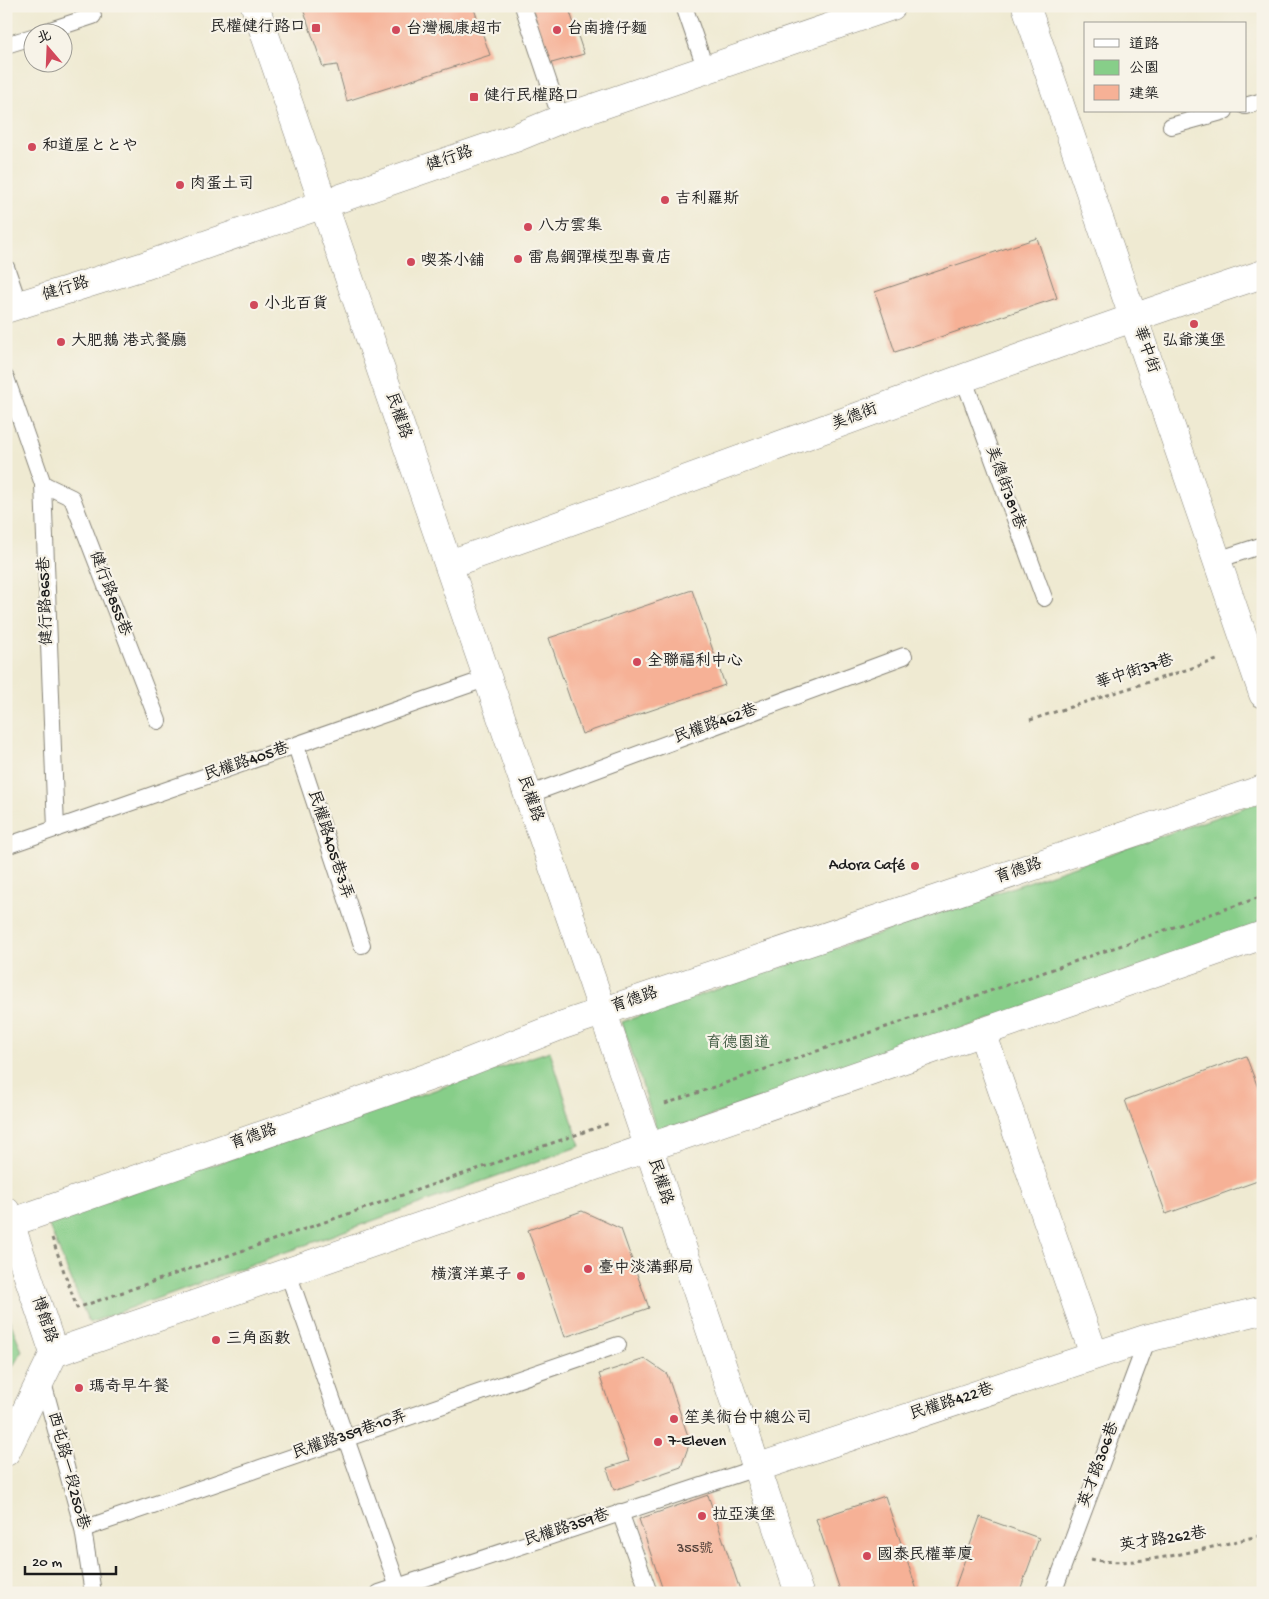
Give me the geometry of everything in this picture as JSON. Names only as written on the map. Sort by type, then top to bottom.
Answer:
[{"type":"street","name":"民權路","points":[[255,6],[449,564],[799,1593]]},
{"type":"street","name":"健行路","points":[[13,307],[144,266],[515,138],[561,119],[892,6]]},
{"type":"street","name":"華中街","points":[[1026,6],[1263,694]]},
{"type":"street","name":"美德街","points":[[449,564],[638,499],[963,377],[1263,274]]},
{"type":"street","name":"育德路","points":[[8,1217],[446,1071],[602,1012],[1263,789]]},
{"type":"street","points":[[54,1353],[471,1211],[1263,935]]},
{"type":"street","points":[[982,1032],[1094,1355]]},
{"type":"street","name":"博館路","points":[[6,1452],[54,1353],[8,1217]]},
{"type":"street","name":"民權路422巷","points":[[756,1468],[1148,1338],[1263,1310]]},
{"type":"lane","points":[[523,6],[561,119]]},
{"type":"lane","points":[[684,6],[706,70]]},
{"type":"lane","points":[[72,23],[93,16]]},
{"type":"lane","points":[[6,45],[22,39]]},
{"type":"lane","points":[[1246,106],[1263,101]]},
{"type":"lane","points":[[1170,126],[1221,112]]},
{"type":"lane","points":[[6,266],[13,307]]},
{"type":"lane","name":"美德街381巷","points":[[963,377],[1044,598]]},
{"type":"lane","name":"健行路865巷","points":[[6,378],[43,484],[56,829]]},
{"type":"lane","name":"健行路855巷","points":[[43,484],[72,498],[158,721]]},
{"type":"lane","points":[[1217,560],[1263,545]]},
{"type":"lane","name":"民權路462巷","points":[[528,795],[904,656]]},
{"type":"lane","name":"民權路405巷","points":[[6,846],[488,678]]},
{"type":"lane","name":"民權路405巷3弄","points":[[296,746],[362,945]]},
{"type":"lane","points":[[288,1273],[398,1589]]},
{"type":"lane","name":"英才路306巷","points":[[1053,1593],[1148,1338]]},
{"type":"lane","name":"民權路359巷10弄","points":[[83,1529],[618,1345]]},
{"type":"lane","name":"西屯路一段250巷","points":[[42,1379],[83,1529],[93,1593]]},
{"type":"lane","name":"民權路359巷","points":[[379,1593],[398,1589],[620,1512],[756,1468]]},
{"type":"lane","points":[[620,1512],[649,1593]]},
{"type":"path","name":"華中街37巷","points":[[1030,720],[1248,650]]},
{"type":"path","name":"英才路262巷","points":[[1068,1553],[1103,1562],[1146,1560],[1263,1535]]},
{"type":"green space","name":"育德園道","points":[[1263,801],[1263,925],[658,1134],[622,1022]]},
{"type":"green space","points":[[550,1051],[580,1146],[89,1323],[47,1221]]},
{"type":"green space","points":[[6,1311],[22,1351],[6,1378]]},
{"type":"building","name":"台灣楓康超市","points":[[302,6],[473,6],[490,55],[347,101],[337,65],[323,67]]},
{"type":"building","name":"台南擔仔麵","points":[[531,6],[568,6],[584,54],[548,64]]},
{"type":"building","points":[[1037,238],[1057,298],[895,352],[875,292]]},
{"type":"building","name":"全聯福利中心","points":[[692,590],[725,685],[582,734],[549,638]]},
{"type":"building","points":[[1246,1056],[1263,1101],[1263,1179],[1166,1214],[1125,1100]]},
{"type":"building","name":"臺中淡溝郵局","points":[[582,1211],[621,1229],[649,1308],[565,1337],[528,1230]]},
{"type":"building","points":[[645,1359],[667,1374],[690,1442],[681,1467],[614,1490],[607,1468],[629,1461],[599,1374]]},
{"type":"building","points":[[708,1495],[741,1593],[664,1593],[639,1519]]},
{"type":"building","name":"國泰民權華廈","points":[[885,1496],[918,1593],[841,1593],[816,1519]]},
{"type":"building","points":[[980,1517],[1039,1538],[1019,1593],[953,1593]]},
{"type":"place","name":"民權健行路口","points":[[316,28]]},
{"type":"place","name":"台灣楓康超市","points":[[396,30]]},
{"type":"place","name":"台南擔仔麵","points":[[557,30]]},
{"type":"place","name":"健行民權路口","points":[[474,97]]},
{"type":"place","name":"和道屋ととや","points":[[32,147]]},
{"type":"place","name":"肉蛋土司","points":[[180,185]]},
{"type":"place","name":"吉利羅斯","points":[[665,200]]},
{"type":"place","name":"八方雲集","points":[[528,227]]},
{"type":"place","name":"雷鳥鋼彈模型專賣店","points":[[518,259]]},
{"type":"place","name":"喫茶小舖","points":[[411,262]]},
{"type":"place","name":"小北百貨","points":[[254,305]]},
{"type":"place","name":"弘爺漢堡","points":[[1194,324]]},
{"type":"place","name":"大肥鵝 港式餐廳","points":[[61,342]]},
{"type":"place","name":"全聯福利中心","points":[[637,662]]},
{"type":"place","name":"Adora Café","points":[[915,866]]},
{"type":"place","name":"臺中淡溝郵局","points":[[588,1269]]},
{"type":"place","name":"橫濱洋菓子","points":[[521,1276]]},
{"type":"place","name":"三角函數","points":[[216,1340]]},
{"type":"place","name":"瑪奇早午餐","points":[[79,1388]]},
{"type":"place","name":"笙美術台中總公司","points":[[674,1419]]},
{"type":"place","name":"7-Eleven","points":[[658,1442]]},
{"type":"place","name":"拉亞漢堡","points":[[702,1516]]},
{"type":"place","name":"國泰民權華廈","points":[[867,1556]]}]
